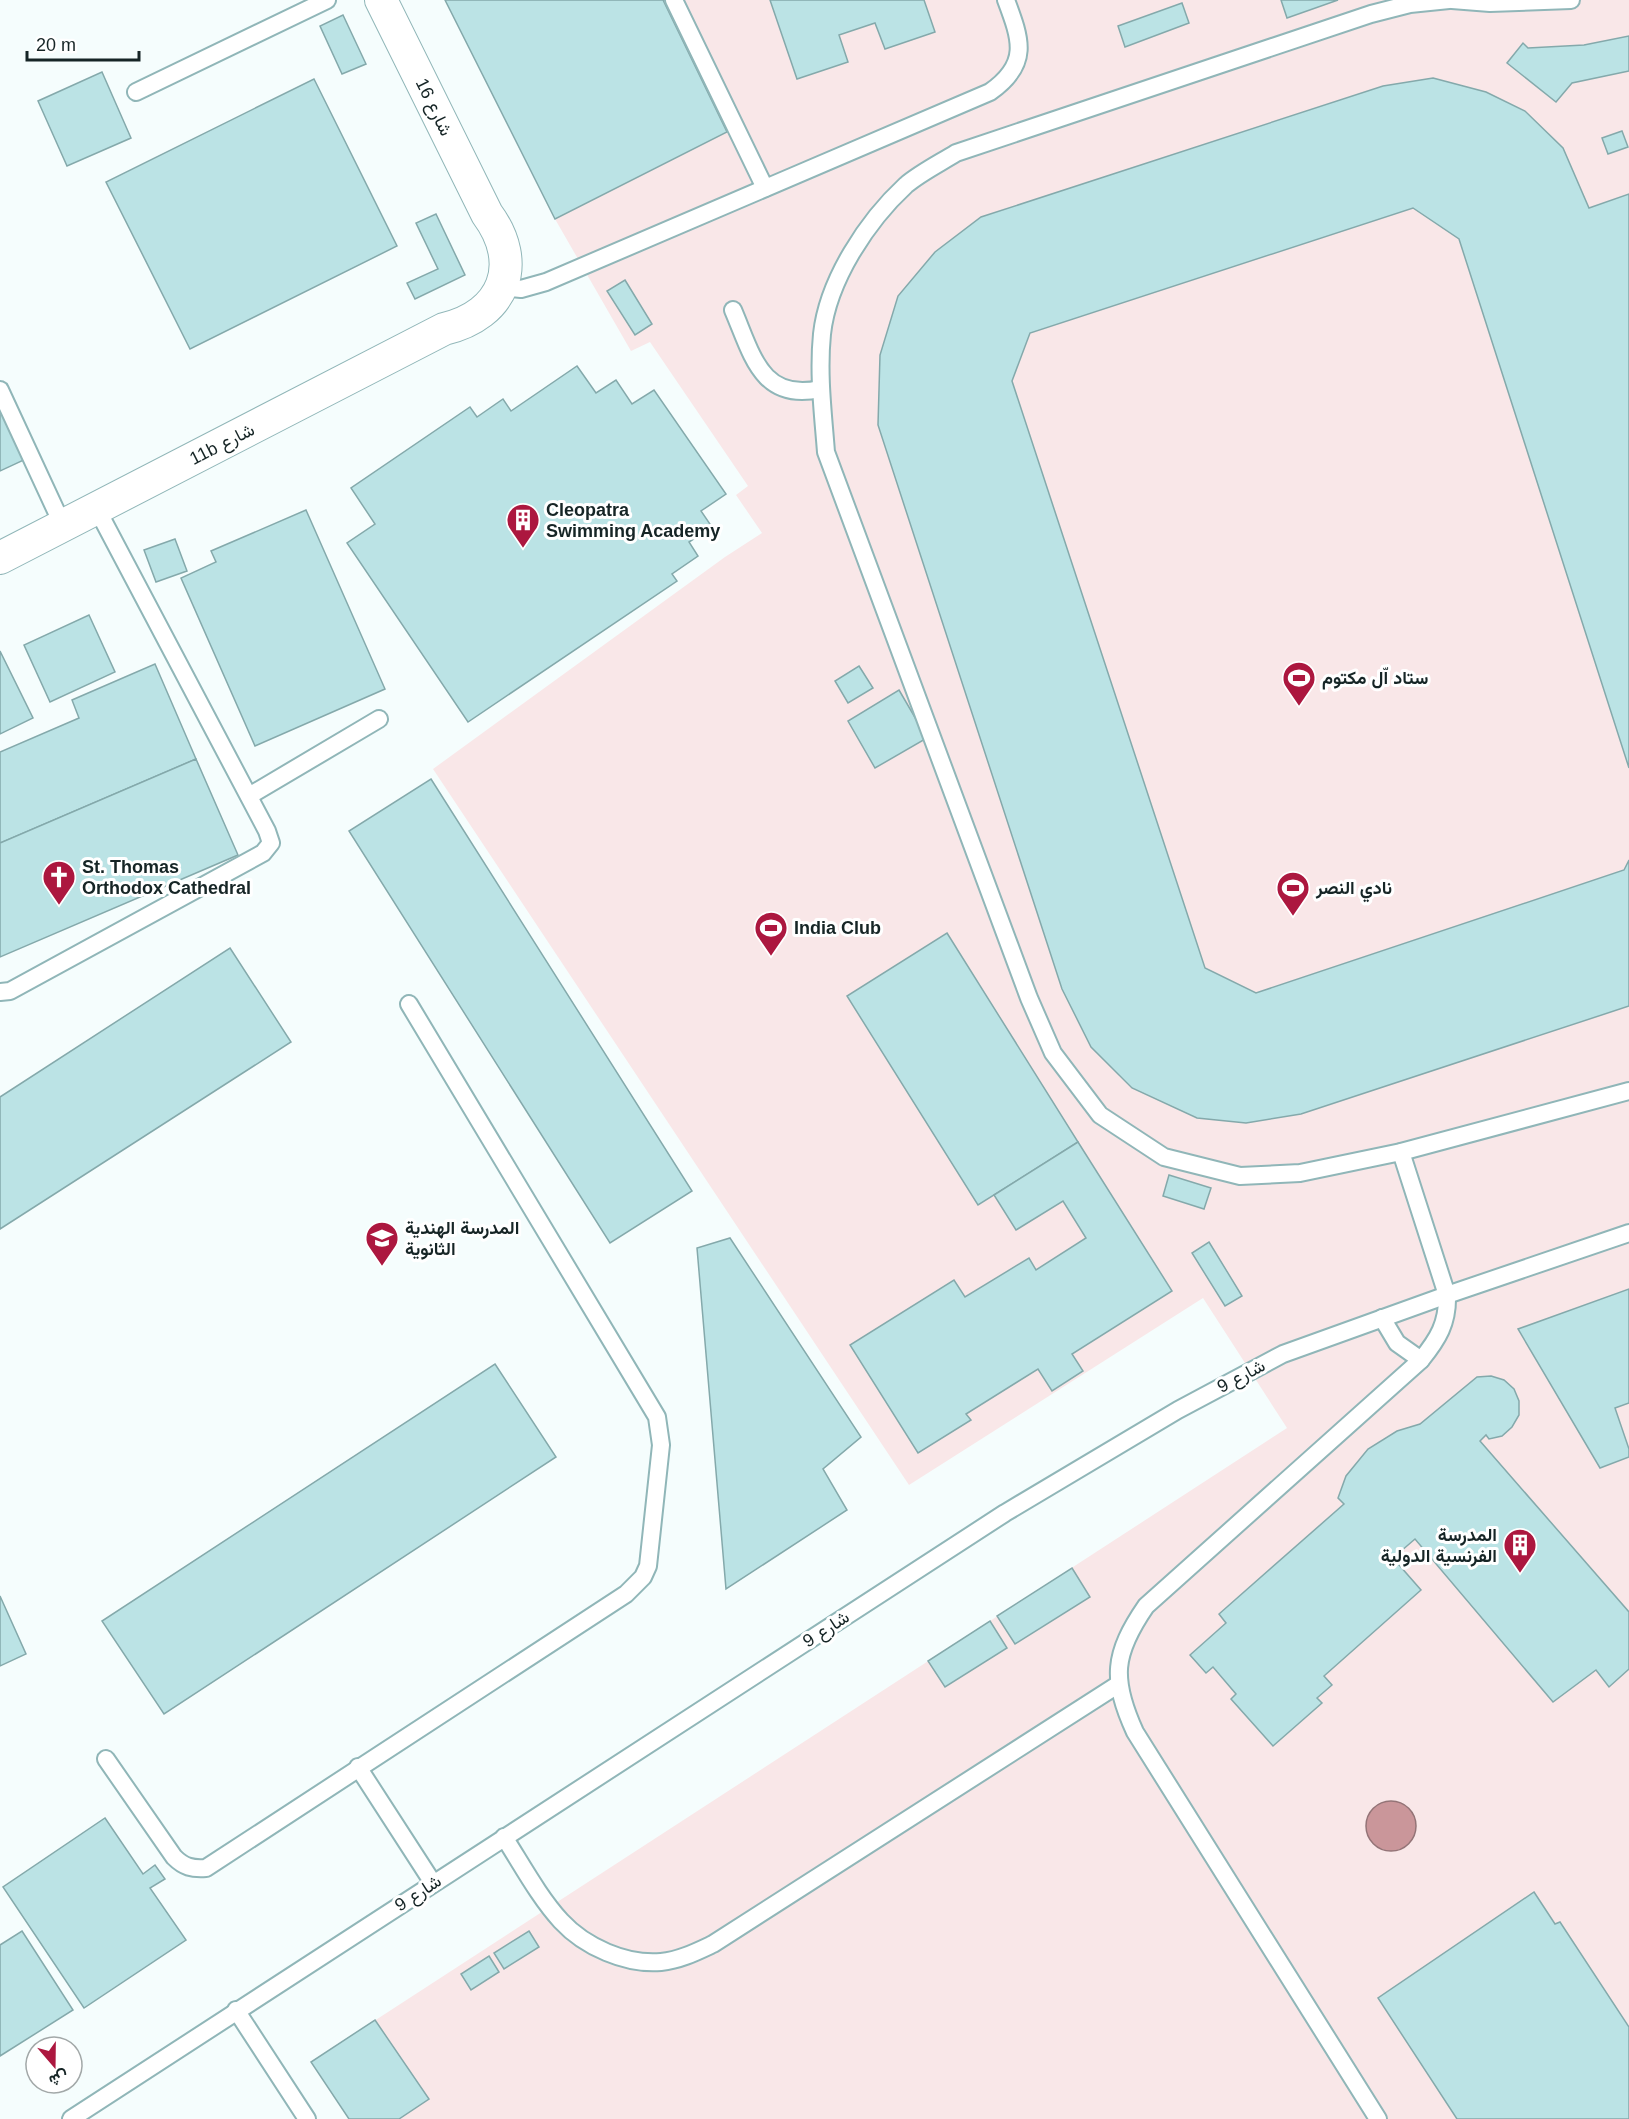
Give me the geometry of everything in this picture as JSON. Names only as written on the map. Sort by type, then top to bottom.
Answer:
[{"type":"street","name":"شارع 16","points":[[381,0],[487,214],[488,257],[492,281]]},
{"type":"street","name":"11b شارع","points":[[0,558],[444,329],[475,292],[492,281]]},
{"type":"lane","points":[[135,92],[327,0]]},
{"type":"lane","points":[[675,0],[765,188]]},
{"type":"lane","points":[[492,281],[521,289],[546,282],[990,92],[1004,82],[1015,68],[1020,51],[1019,35],[1006,0]]},
{"type":"lane","points":[[1571,0],[1490,3],[1450,0],[1410,4],[1371,14],[956,153],[907,184],[868,226],[839,276],[823,332],[820,389],[826,452],[1029,998],[1053,1053],[1100,1114],[1164,1157],[1240,1176],[1300,1173],[1401,1152],[1629,1091]]},
{"type":"lane","points":[[733,310],[761,373],[770,381],[794,392],[820,389]]},
{"type":"lane","points":[[0,390],[63,526]]},
{"type":"lane","points":[[0,992],[10,991],[268,849],[270,837],[97,509]]},
{"type":"lane","points":[[249,796],[379,719]]},
{"type":"lane","points":[[106,1759],[174,1857],[183,1866],[194,1869],[206,1868],[636,1586],[643,1577],[651,1554],[661,1445],[657,1417],[408,1004]]},
{"type":"lane","points":[[1378,2119],[1134,1732],[1121,1701],[1118,1668],[1126,1634],[1146,1606],[1421,1360],[1443,1328],[1448,1312],[1447,1295],[1401,1152]]},
{"type":"lane","name":"شارع 9","points":[[71,2119],[434,1882],[1091,1460],[1268,1361],[1382,1318],[1629,1233]]},
{"type":"lane","points":[[1382,1318],[1397,1343],[1421,1360]]},
{"type":"lane","points":[[504,1837],[550,1907],[577,1935],[615,1955],[637,1960],[660,1962],[685,1957],[713,1944],[1119,1684]]},
{"type":"lane","points":[[358,1767],[434,1882]]},
{"type":"lane","points":[[236,2010],[307,2119]]},
{"type":"shaded area","name":"نادي النصر","points":[[663,0],[1629,0],[1629,2119],[349,2119],[311,2062],[1287,1428],[1203,1298],[909,1485],[433,769],[725,557],[762,533],[736,495],[748,486],[650,342],[631,351],[555,219],[727,132]]},
{"type":"shaded area","points":[[1391,1801],[1409,1808],[1416,1826],[1409,1844],[1391,1851],[1373,1844],[1366,1826],[1373,1808]]},
{"type":"building","points":[[445,0],[663,0],[727,132],[555,219]]},
{"type":"building","points":[[770,0],[924,0],[935,32],[885,49],[875,23],[839,35],[848,62],[797,79]]},
{"type":"building","points":[[1281,0],[1338,0],[1287,18]]},
{"type":"building","points":[[1182,3],[1189,23],[1125,47],[1118,26]]},
{"type":"building","points":[[343,15],[366,64],[342,74],[320,26]]},
{"type":"building","points":[[1629,36],[1629,71],[1572,83],[1556,102],[1507,63],[1523,43],[1528,48],[1584,45]]},
{"type":"building","points":[[102,72],[131,138],[67,166],[38,101]]},
{"type":"building","points":[[1433,78],[1486,92],[1525,111],[1563,148],[1589,208],[1629,194],[1629,768],[1459,239],[1413,208],[1030,333],[1012,381],[1205,968],[1256,993],[1624,870],[1629,860],[1629,1006],[1301,1114],[1246,1123],[1197,1118],[1132,1088],[1091,1047],[1062,989],[878,425],[880,355],[898,296],[935,252],[981,217],[1383,86]]},
{"type":"building","points":[[314,79],[397,246],[190,349],[106,182]]},
{"type":"building","points":[[1622,131],[1628,147],[1608,154],[1602,138]]},
{"type":"building","points":[[436,214],[465,275],[415,299],[407,283],[438,269],[416,223]]},
{"type":"building","points":[[625,280],[652,324],[635,335],[607,291]]},
{"type":"building","name":"Cleopatra Swimming Academy","points":[[577,366],[596,393],[616,380],[632,404],[654,390],[726,494],[701,511],[712,527],[689,542],[698,556],[672,574],[677,581],[468,722],[347,543],[375,524],[351,488],[470,407],[477,417],[503,399],[511,411]]},
{"type":"building","points":[[0,404],[26,459],[0,471]]},
{"type":"building","points":[[306,510],[385,689],[255,746],[181,578],[216,562],[211,551]]},
{"type":"building","points":[[175,539],[187,571],[156,582],[144,550]]},
{"type":"building","points":[[89,615],[115,672],[50,702],[24,645]]},
{"type":"building","points":[[0,651],[33,718],[0,734]]},
{"type":"building","points":[[155,664],[196,759],[0,843],[0,752],[79,718],[72,700]]},
{"type":"building","points":[[859,666],[873,688],[848,703],[835,681]]},
{"type":"building","points":[[899,690],[927,738],[875,768],[848,721]]},
{"type":"building","name":"St. Thomas Orthodox Cathedral","points":[[196,759],[238,855],[0,957],[0,843]]},
{"type":"building","points":[[431,779],[692,1191],[610,1243],[349,831]]},
{"type":"building","points":[[947,933],[1078,1142],[978,1205],[847,996]]},
{"type":"building","points":[[230,948],[291,1042],[0,1229],[0,1097]]},
{"type":"building","points":[[1078,1142],[1172,1291],[1072,1354],[1083,1371],[1052,1391],[1038,1369],[966,1414],[971,1420],[918,1453],[850,1345],[954,1280],[965,1297],[1029,1258],[1036,1270],[1086,1238],[1063,1201],[1016,1230],[994,1195]]},
{"type":"building","points":[[1169,1175],[1211,1188],[1204,1209],[1163,1196]]},
{"type":"building","points":[[730,1238],[861,1437],[823,1469],[847,1510],[726,1589],[697,1248]]},
{"type":"building","points":[[1209,1242],[1242,1296],[1225,1306],[1192,1253]]},
{"type":"building","points":[[1629,1289],[1629,1403],[1615,1408],[1629,1449],[1629,1457],[1600,1468],[1518,1329]]},
{"type":"building","points":[[495,1364],[556,1457],[164,1714],[102,1621]]},
{"type":"building","name":"المدرسة الفرنسية الدولية","points":[[1491,1376],[1504,1380],[1514,1389],[1519,1401],[1519,1415],[1512,1427],[1502,1436],[1489,1439],[1486,1435],[1480,1441],[1629,1612],[1629,1669],[1609,1687],[1596,1670],[1553,1702],[1415,1539],[1393,1558],[1421,1590],[1324,1676],[1332,1685],[1317,1698],[1322,1703],[1273,1746],[1231,1699],[1236,1694],[1213,1667],[1206,1673],[1190,1655],[1226,1623],[1219,1614],[1344,1504],[1338,1498],[1346,1476],[1368,1449],[1397,1431],[1420,1424],[1477,1377]]},
{"type":"building","points":[[1072,1568],[1090,1597],[1015,1644],[997,1616]]},
{"type":"building","points":[[0,1596],[26,1654],[0,1666]]},
{"type":"building","points":[[990,1621],[1007,1648],[945,1687],[928,1661]]},
{"type":"building","points":[[105,1818],[143,1874],[155,1865],[165,1879],[150,1888],[186,1940],[84,2008],[3,1887]]},
{"type":"building","points":[[1534,1892],[1555,1924],[1560,1922],[1629,2027],[1629,2119],[1457,2119],[1378,1998]]},
{"type":"building","points":[[22,1931],[73,2010],[33,2035],[24,2035],[24,2041],[0,2056],[0,1945]]},
{"type":"building","points":[[529,1931],[539,1947],[504,1969],[494,1953]]},
{"type":"building","points":[[489,1956],[499,1972],[471,1990],[461,1974]]},
{"type":"building","points":[[375,2020],[429,2099],[399,2119],[349,2119],[311,2062]]},
{"type":"place","name":"Cleopatra Swimming Academy","points":[[523,549]]},
{"type":"place","name":"ستاد اّل مكتوم","points":[[1299,707]]},
{"type":"place","name":"St. Thomas Orthodox Cathedral","points":[[59,906]]},
{"type":"place","name":"نادي النصر","points":[[1293,917]]},
{"type":"place","name":"India Club","points":[[771,957]]},
{"type":"place","name":"المدرسة الهندية الثانوية","points":[[382,1267]]},
{"type":"place","name":"المدرسة الفرنسية الدولية","points":[[1520,1574]]}]
